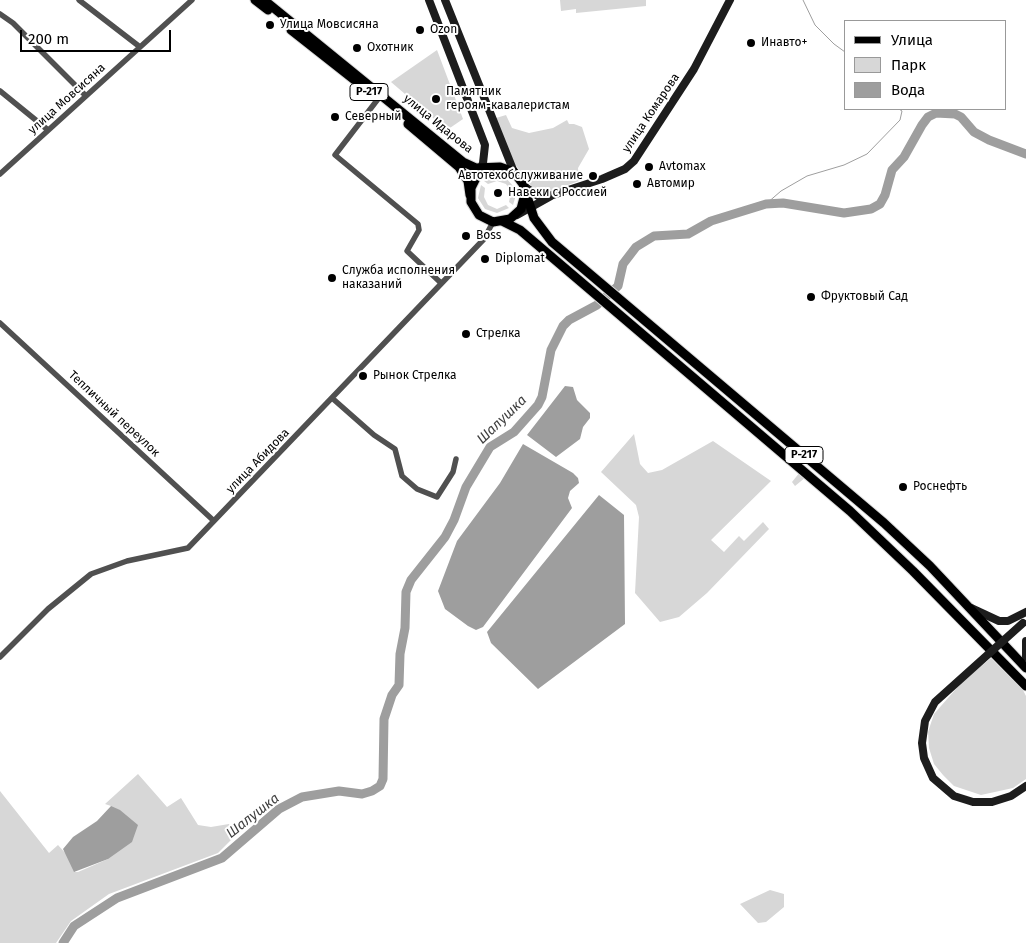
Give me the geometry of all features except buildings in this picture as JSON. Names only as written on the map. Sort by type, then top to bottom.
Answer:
[{"type":"main road","name":"улица Идарова","points":[[255,0],[459,167],[468,182],[470,195]]},
{"type":"main road","name":"улица Идарова","points":[[264,0],[463,162],[479,172]]},
{"type":"main road","points":[[429,0],[486,150],[470,195]]},
{"type":"main road","points":[[445,0],[514,172],[524,187],[532,194],[553,195]]},
{"type":"main road","name":"улица Комарова","points":[[502,221],[553,195],[608,177],[634,161],[694,70],[730,0]]},
{"type":"main road","points":[[479,172],[500,167],[514,172]]},
{"type":"main road","points":[[524,187],[529,208]]},
{"type":"main road","points":[[502,221],[524,203],[524,187]]},
{"type":"main road","name":"Р-217","points":[[470,195],[471,202],[479,215],[502,221],[520,230],[850,511],[913,571],[1025,686]]},
{"type":"main road","name":"Р-217","points":[[529,208],[548,238],[884,523],[968,606],[1026,668]]},
{"type":"main road","points":[[968,606],[999,621],[1008,621],[1026,612]]},
{"type":"main road","points":[[1025,623],[935,702],[925,721],[922,743],[924,758],[933,778],[954,796],[980,803],[992,802],[1011,796],[1026,786]]},
{"type":"main road","points":[[1026,642],[1026,657]]},
{"type":"street","points":[[79,0],[140,47]]},
{"type":"street","name":"улица Мовсисяна","points":[[0,174],[192,0]]},
{"type":"street","points":[[0,14],[13,23],[86,96]]},
{"type":"street","points":[[0,91],[48,130]]},
{"type":"street","points":[[378,99],[335,155],[418,224],[418,230],[407,251],[441,283]]},
{"type":"street","name":"улица Абидова","points":[[0,657],[48,609],[91,574],[128,561],[186,549],[502,221]]},
{"type":"street","name":"Тепличный переулок","points":[[0,323],[214,521]]},
{"type":"street","points":[[332,398],[374,435],[396,449],[402,476],[417,490],[437,497],[450,478],[456,466],[456,459]]},
{"type":"green space","points":[[560,0],[646,0],[646,6],[576,13],[576,9],[561,11]]},
{"type":"green space","points":[[437,50],[463,119],[447,130],[391,82]]},
{"type":"green space","points":[[506,115],[512,128],[529,133],[553,128],[567,120],[569,124],[582,127],[589,149],[578,168],[579,181],[544,194],[532,187],[514,163],[496,118]]},
{"type":"green space","points":[[497,176],[506,178],[513,186],[516,195],[513,205],[509,202],[511,192],[506,184],[497,181],[488,184],[484,181]]},
{"type":"green space","points":[[481,185],[485,188],[484,197],[488,205],[497,209],[506,205],[509,208],[497,213],[485,209],[478,198]]},
{"type":"green space","points":[[634,434],[640,464],[648,473],[662,470],[713,441],[771,481],[711,540],[724,552],[739,536],[744,541],[763,522],[769,529],[707,593],[679,617],[660,622],[635,593],[639,517],[636,505],[601,472]]},
{"type":"green space","points":[[800,472],[806,477],[795,486],[792,482]]},
{"type":"green space","points":[[991,658],[1023,690],[1026,696],[1026,779],[1013,788],[981,795],[954,786],[943,775],[934,764],[929,748],[928,732],[934,714],[962,682]]},
{"type":"green space","points":[[138,774],[167,807],[181,798],[198,825],[211,827],[229,824],[235,836],[218,853],[109,894],[71,921],[56,943],[0,943],[0,791],[49,853],[58,845],[67,855],[75,872],[78,872],[108,859],[111,806],[105,804]]},
{"type":"green space","points":[[770,890],[784,894],[784,907],[766,922],[758,923],[740,904]]},
{"type":"water","points":[[565,386],[573,387],[577,400],[590,413],[590,418],[583,427],[580,439],[556,457],[527,435]]},
{"type":"water","points":[[523,444],[573,473],[578,478],[579,483],[570,491],[568,498],[572,508],[483,627],[476,630],[445,609],[438,591],[457,541],[500,483]]},
{"type":"water","points":[[599,495],[624,515],[625,624],[538,689],[491,643],[487,632]]},
{"type":"water","points":[[111,806],[120,810],[138,825],[132,842],[108,859],[74,872],[63,849],[73,837],[97,821]]},
{"type":"waterway","points":[[803,0],[815,25],[844,51]]},
{"type":"waterway","points":[[766,204],[781,191],[807,176],[844,165],[867,154],[900,120],[902,111],[900,110]]},
{"type":"waterway","name":"Шалушка","points":[[63,943],[74,926],[117,898],[222,858],[279,809],[302,797],[339,791],[362,794],[380,786],[383,779],[384,719],[392,695],[399,685],[400,654],[405,628],[406,592],[411,580],[445,537],[454,520],[466,487],[490,447],[514,432],[538,405],[542,397],[551,350],[563,326],[569,320],[597,305],[618,286],[623,264],[636,247],[654,236],[688,234],[711,221],[766,204],[783,203],[844,213],[871,209],[880,204],[885,195],[892,170],[904,157],[922,125],[928,117],[936,113],[955,114],[961,117],[974,132],[989,140],[1026,154]]},
{"type":"place","name":"Улица Мовсисяна","points":[[270,25]]},
{"type":"place","name":"Ozon","points":[[420,30]]},
{"type":"place","name":"Инавто+","points":[[751,43]]},
{"type":"place","name":"Охотник","points":[[357,48]]},
{"type":"place","name":"Памятник героям-кавалеристам","points":[[436,99]]},
{"type":"place","name":"Северный","points":[[335,117]]},
{"type":"place","name":"Avtomax","points":[[649,167]]},
{"type":"place","name":"Автотехобслуживание","points":[[593,176]]},
{"type":"place","name":"Автомир","points":[[637,184]]},
{"type":"place","name":"Навеки с Россией","points":[[498,193]]},
{"type":"place","name":"Boss","points":[[466,236]]},
{"type":"place","name":"Diplomat","points":[[485,259]]},
{"type":"place","name":"Служба исполнения наказаний","points":[[332,278]]},
{"type":"place","name":"Фруктовый Сад","points":[[811,297]]},
{"type":"place","name":"Стрелка","points":[[466,334]]},
{"type":"place","name":"Рынок Стрелка","points":[[363,376]]},
{"type":"place","name":"Роснефть","points":[[903,487]]}]
